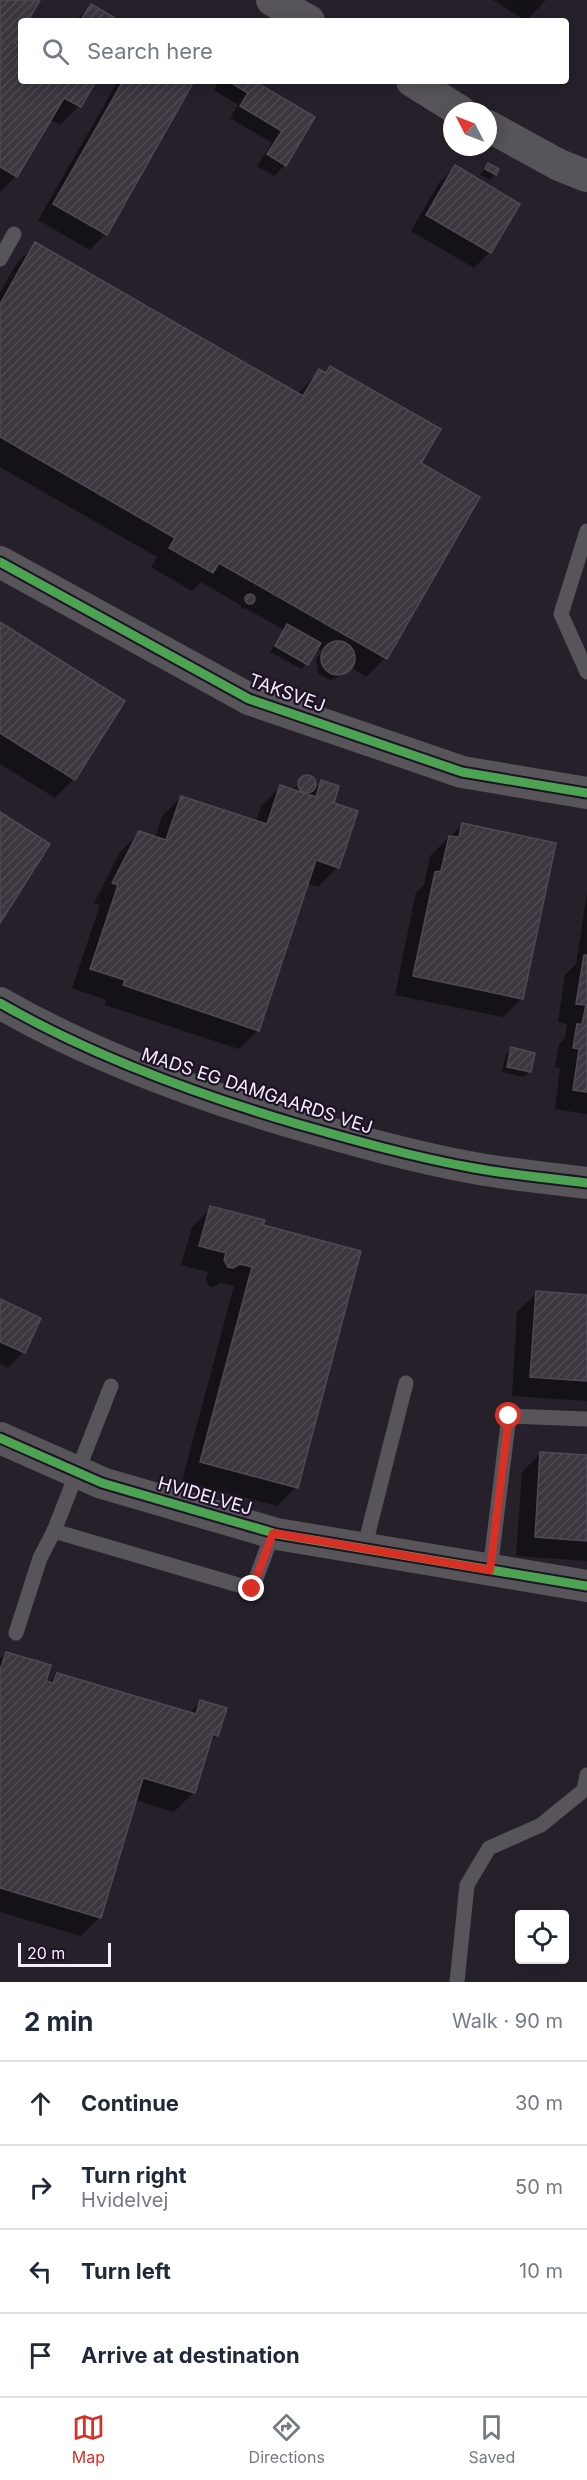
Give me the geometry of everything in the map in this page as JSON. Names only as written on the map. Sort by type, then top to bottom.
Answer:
[{"type":"street","points":[[272,0],[304,18]]},
{"type":"street","points":[[417,84],[446,102]]},
{"type":"street","points":[[497,131],[559,165],[587,176]]},
{"type":"street","name":"TAKSVEJ","points":[[0,562],[249,699],[462,772],[587,793]]},
{"type":"street","name":"MADS EG DAMGAARDS VEJ","points":[[0,1003],[26,1018],[131,1067],[243,1107],[383,1148],[475,1168],[587,1184]]},
{"type":"street","name":"HVIDELVEJ","points":[[0,1438],[102,1483],[273,1533],[587,1586]]},
{"type":"lane","points":[[0,259],[14,234]]},
{"type":"lane","points":[[587,531],[561,614],[587,672]]},
{"type":"lane","points":[[364,1549],[406,1383]]},
{"type":"lane","points":[[15,1633],[40,1558],[79,1473],[111,1386]]},
{"type":"lane","points":[[490,1570],[509,1416],[587,1419]]},
{"type":"lane","points":[[54,1531],[252,1589],[273,1533]]},
{"type":"lane","points":[[457,1982],[467,1885],[489,1848],[541,1825],[584,1790],[587,1775]]},
{"type":"building","points":[[0,0],[40,0],[30,18],[18,18],[18,38],[15,43],[18,44],[16,63],[18,64],[18,84],[94,84],[81,107],[64,98],[17,177],[0,167]]},
{"type":"building","points":[[91,4],[115,18],[82,18]]},
{"type":"building","points":[[121,84],[192,84],[107,235],[53,204]]},
{"type":"building","points":[[233,84],[259,84],[315,117],[286,166],[267,154],[282,131],[240,106],[248,93]]},
{"type":"building","points":[[488,163],[499,169],[496,175],[485,169]]},
{"type":"building","points":[[455,165],[520,204],[491,253],[426,215]]},
{"type":"building","points":[[35,242],[303,396],[319,369],[326,373],[330,366],[441,429],[421,463],[480,497],[387,659],[219,563],[213,573],[169,548],[175,538],[0,437],[0,304]]},
{"type":"building","points":[[250,594],[254,595],[254,603],[250,604],[246,603],[245,599],[246,595]]},
{"type":"building","points":[[0,622],[125,701],[75,780],[0,733]]},
{"type":"building","points":[[287,624],[321,643],[308,665],[275,646]]},
{"type":"building","points":[[338,641],[350,646],[355,658],[350,670],[338,675],[326,670],[321,658],[326,646]]},
{"type":"building","points":[[307,775],[313,778],[316,784],[313,790],[307,793],[301,790],[298,784],[301,778]]},
{"type":"building","points":[[321,780],[339,786],[334,803],[358,811],[339,868],[316,860],[259,1031],[123,985],[125,980],[90,969],[118,885],[112,883],[139,831],[166,840],[181,796],[267,824],[280,785],[316,797]]},
{"type":"building","points":[[0,812],[50,844],[0,923]]},
{"type":"building","points":[[462,823],[556,843],[523,999],[413,976],[435,872],[441,871],[449,836],[459,837]]},
{"type":"building","points":[[584,955],[587,955],[587,1092],[573,1090],[579,1049],[573,1048],[577,1024],[582,1024],[586,1005],[576,1004]]},
{"type":"building","points":[[511,1047],[535,1053],[531,1072],[507,1067]]},
{"type":"building","points":[[210,1206],[265,1220],[263,1225],[361,1251],[298,1488],[200,1462],[252,1267],[240,1264],[233,1268],[228,1267],[224,1260],[226,1253],[199,1246]]},
{"type":"building","points":[[536,1291],[587,1295],[587,1381],[530,1377]]},
{"type":"building","points":[[0,1299],[41,1318],[25,1353],[0,1342]]},
{"type":"building","points":[[540,1452],[587,1455],[587,1541],[535,1537]]},
{"type":"building","points":[[6,1652],[51,1665],[46,1681],[53,1683],[57,1673],[196,1714],[200,1700],[227,1708],[218,1736],[213,1734],[195,1793],[143,1778],[101,1918],[0,1888],[0,1670]]},
{"type":"cycle path","points":[[0,562],[249,699],[462,772],[587,793]]},
{"type":"cycle path","points":[[0,1003],[71,1040],[144,1072],[294,1123],[428,1159],[488,1170],[587,1183]]},
{"type":"cycle path","points":[[0,1438],[102,1483],[277,1534],[587,1586]]},
{"type":"route","points":[[252,1589],[273,1533],[490,1570],[509,1416]]}]
